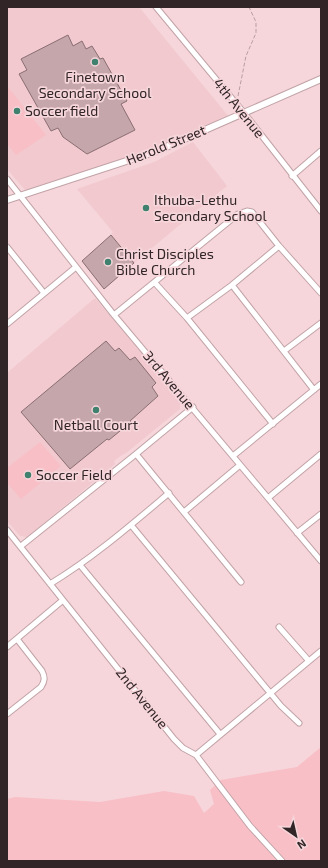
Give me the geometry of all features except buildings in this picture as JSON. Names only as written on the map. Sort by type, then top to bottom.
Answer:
[{"type":"street","name":"4th Avenue","points":[[156,7],[236,103],[321,211]]},
{"type":"street","name":"Herold Street","points":[[7,200],[157,151],[321,80]]},
{"type":"street","points":[[292,176],[321,151]]},
{"type":"street","name":"3rd Avenue","points":[[7,179],[114,315],[193,407],[321,561]]},
{"type":"street","points":[[114,315],[233,218],[243,212],[252,212],[279,246],[321,293]]},
{"type":"street","points":[[188,318],[232,285],[279,246]]},
{"type":"street","points":[[7,248],[44,293]]},
{"type":"street","points":[[7,324],[76,267]]},
{"type":"street","points":[[155,283],[188,318],[274,424]]},
{"type":"street","points":[[232,285],[314,390]]},
{"type":"street","points":[[284,351],[321,323]]},
{"type":"street","points":[[233,456],[321,384]]},
{"type":"street","points":[[21,546],[193,407]]},
{"type":"street","points":[[136,454],[241,582]]},
{"type":"street","points":[[268,498],[321,454]]},
{"type":"street","points":[[184,512],[240,464]]},
{"type":"street","points":[[50,584],[80,565],[169,493]]},
{"type":"street","points":[[297,532],[321,514]]},
{"type":"street","points":[[131,525],[271,692],[281,706],[299,723]]},
{"type":"street","name":"2nd Avenue","points":[[7,530],[174,739],[183,748],[196,756],[250,826],[282,861]]},
{"type":"street","points":[[80,565],[220,734]]},
{"type":"street","points":[[7,647],[63,600]]},
{"type":"street","points":[[279,627],[309,661]]},
{"type":"street","points":[[7,714],[41,686],[45,677],[17,639]]},
{"type":"street","points":[[196,756],[220,734],[321,651]]},
{"type":"path","points":[[236,103],[246,56],[256,33],[256,22],[249,7]]},
{"type":"shaded area","name":"Finetown Secondary School","points":[[7,7],[139,7],[229,117],[146,152],[25,190],[7,169]]},
{"type":"shaded area","name":"Soccer field","points":[[7,86],[46,135],[16,155],[7,144]]},
{"type":"shaded area","name":"Ithuba-Lethu Secondary School","points":[[193,142],[227,186],[134,263],[111,235],[113,232],[77,189],[154,162]]},
{"type":"shaded area","points":[[95,298],[180,399],[180,409],[114,461],[115,464],[27,537],[20,536],[7,521],[7,373]]},
{"type":"shaded area","name":"Soccer Field","points":[[40,442],[61,466],[21,499],[7,483],[7,468]]},
{"type":"shaded area","points":[[321,747],[321,861],[7,861],[7,799],[15,797],[100,802],[164,791],[194,796],[204,813],[214,804],[210,790],[221,780],[297,767]]},
{"type":"place","name":"Finetown Secondary School","points":[[95,62]]},
{"type":"place","name":"Soccer field","points":[[17,111]]},
{"type":"place","name":"Ithuba-Lethu Secondary School","points":[[146,208]]},
{"type":"place","name":"Christ Disciples Bible Church","points":[[108,262]]},
{"type":"place","name":"Netball Court","points":[[96,410]]},
{"type":"place","name":"Soccer Field","points":[[28,475]]}]
